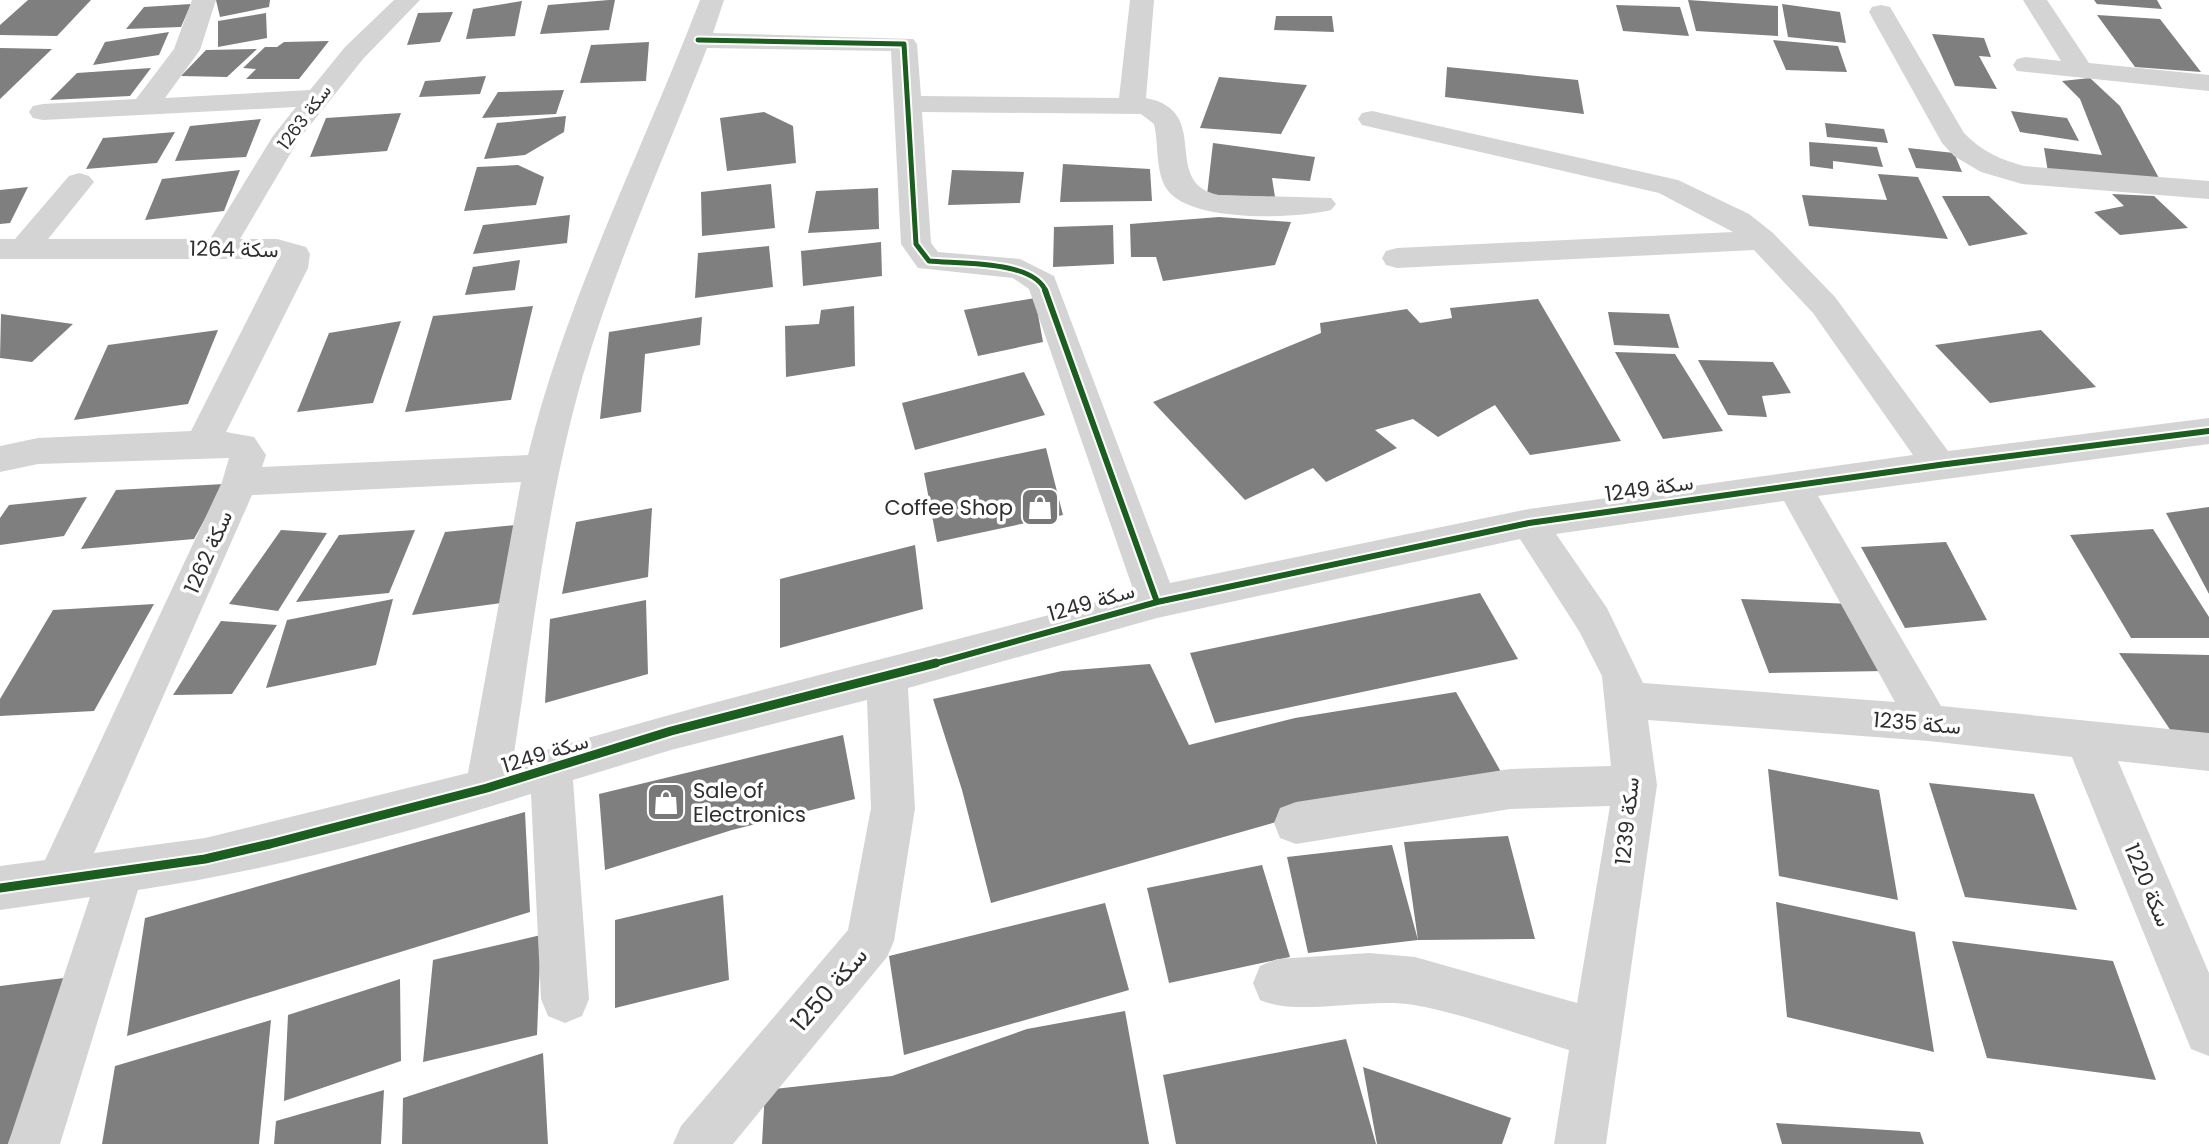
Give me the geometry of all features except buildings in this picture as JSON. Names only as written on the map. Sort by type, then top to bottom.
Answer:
[{"type":"street","points":[[144,107],[187,50],[204,0]]},
{"type":"street","name":"سكة 1263","points":[[219,249],[287,136],[354,53],[408,0]]},
{"type":"street","points":[[487,788],[543,468],[566,376],[597,285],[712,0]]},
{"type":"street","points":[[1132,104],[1135,47],[1142,0]]},
{"type":"street","points":[[2035,0],[2080,70]]},
{"type":"street","points":[[1881,12],[1952,137],[1964,150],[1991,166],[2022,174],[2209,190]]},
{"type":"street","points":[[698,40],[904,44],[916,244],[921,254],[929,261],[1020,269],[1043,283],[1157,602]]},
{"type":"street","points":[[2026,65],[2209,83]]},
{"type":"street","points":[[43,112],[319,97]]},
{"type":"street","points":[[909,104],[1132,104],[1158,110],[1166,118],[1179,185],[1189,195],[1210,202],[1321,204]]},
{"type":"street","points":[[1371,119],[1668,186],[1738,221],[1762,240],[1824,305],[1938,465]]},
{"type":"street","points":[[12,248],[79,183]]},
{"type":"street","points":[[1397,258],[1762,240]]},
{"type":"street","name":"سكة 1264","points":[[12,248],[289,250],[295,254],[295,261],[202,444]]},
{"type":"street","name":"سكة 1249","points":[[0,888],[205,859],[487,788],[671,731],[887,677],[1157,602],[1529,523],[1938,465],[2209,431]]},
{"type":"street","name":"سكة 1262","points":[[0,459],[38,451],[202,444],[231,444],[246,449],[247,462],[240,482],[59,880]]},
{"type":"street","points":[[240,482],[543,468]]},
{"type":"street","points":[[1794,486],[1929,723]]},
{"type":"street","name":"سكة 1239","points":[[1529,523],[1593,620],[1622,676],[1635,785],[1580,1144]]},
{"type":"street","name":"سكة 1250","points":[[699,1144],[870,941],[893,808],[887,677]]},
{"type":"street","name":"سكة 1235","points":[[1624,700],[1929,723],[2209,752]]},
{"type":"street","name":"سكة 1220","points":[[2087,740],[2209,1031]]},
{"type":"street","points":[[551,770],[565,999]]},
{"type":"street","points":[[1296,823],[1510,789],[1635,785]]},
{"type":"street","points":[[34,1144],[121,871]]},
{"type":"street","points":[[1277,983],[1369,977],[1415,981],[1597,1033]]},
{"type":"cycle path","points":[[698,40],[904,44],[916,244],[929,261],[1020,269],[1043,283],[1157,602]]},
{"type":"cycle path","points":[[0,888],[205,859],[270,844],[487,788],[671,731],[887,677],[1157,602],[1529,523],[1939,465],[2209,431]]},
{"type":"place","name":"Coffee Shop","points":[[1040,507]]},
{"type":"place","name":"Sale of Electronics","points":[[666,802]]}]
